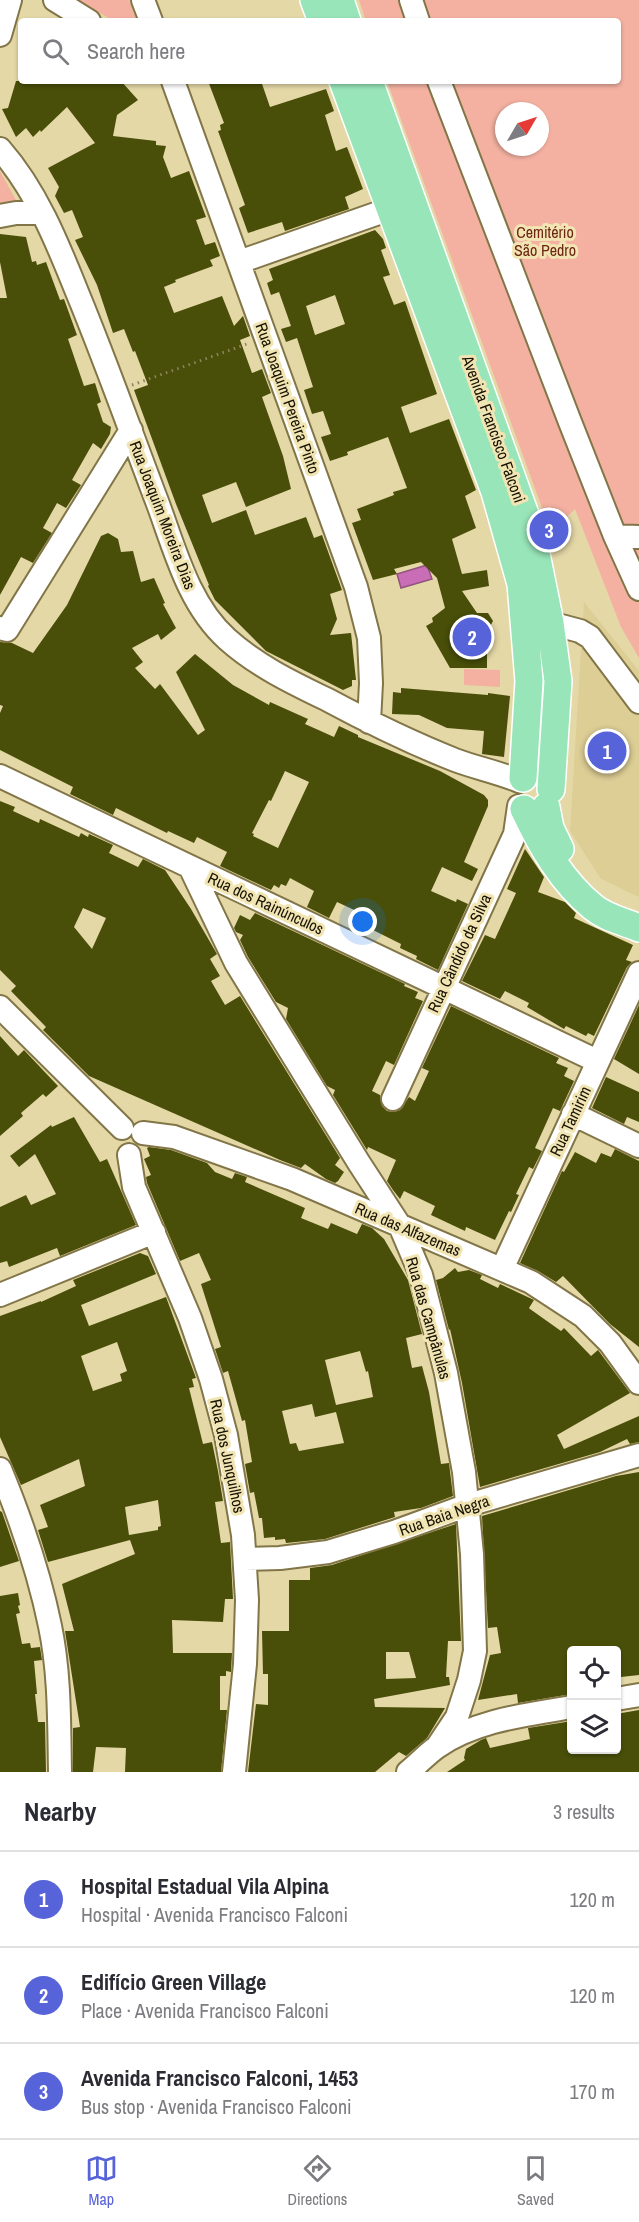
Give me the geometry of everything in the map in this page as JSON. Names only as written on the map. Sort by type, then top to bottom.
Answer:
[{"type":"main road","points":[[314,0],[321,18]]},
{"type":"main road","points":[[340,0],[346,18]]},
{"type":"main road","name":"Avenida Francisco Falconi","points":[[345,84],[402,206],[532,534],[550,622],[558,681],[528,795]]},
{"type":"main road","name":"Avenida Francisco Falconi","points":[[370,84],[402,206],[495,492],[522,584],[529,681],[528,795],[550,828],[561,851],[635,926]]},
{"type":"street","points":[[0,35],[10,0]]},
{"type":"street","points":[[55,0],[84,18]]},
{"type":"street","points":[[143,0],[150,18]]},
{"type":"street","points":[[411,0],[417,18]]},
{"type":"street","name":"Rua Joaquim Pereira Pinto","points":[[174,84],[356,587],[369,638],[371,683],[369,722]]},
{"type":"street","points":[[440,84],[615,536],[639,589]]},
{"type":"street","name":"Rua Joaquim Moreira Dias","points":[[0,149],[14,165],[42,213],[65,261],[117,390],[184,575],[202,609],[225,638],[247,656],[279,675],[369,722],[457,761],[499,772],[528,795]]},
{"type":"street","points":[[239,262],[402,206]]},
{"type":"street","points":[[0,216],[16,213],[42,213]]},
{"type":"street","points":[[4,629],[131,430]]},
{"type":"street","points":[[615,536],[639,537]]},
{"type":"street","points":[[550,622],[580,631],[590,637],[639,702]]},
{"type":"street","name":"Rua dos Rainúnculos","points":[[0,777],[444,986],[597,1061]]},
{"type":"street","name":"Rua Cândido da Silva","points":[[393,1099],[515,834],[528,795]]},
{"type":"street","name":"Rua das Campânulas","points":[[190,867],[237,963],[400,1226],[421,1275],[446,1374],[468,1505],[475,1651],[469,1680],[456,1717],[437,1747]]},
{"type":"street","name":"Rua Tamirim","points":[[502,1269],[597,1061],[632,1005],[639,973]]},
{"type":"street","points":[[0,1007],[132,1131]]},
{"type":"street","points":[[573,1114],[639,1146]]},
{"type":"street","name":"Rua das Alfazemas","points":[[132,1131],[174,1137],[281,1175],[531,1282],[583,1316],[610,1343],[639,1383]]},
{"type":"street","name":"Rua dos Junquilhos","points":[[132,1131],[117,1134],[116,1144],[122,1153],[129,1155],[134,1187],[190,1318],[211,1378],[226,1435],[245,1558],[247,1600],[245,1664],[234,1772]]},
{"type":"street","points":[[0,1295],[154,1232]]},
{"type":"street","name":"Rua Baia Negra","points":[[245,1558],[280,1558],[328,1552],[394,1532],[468,1505],[639,1455]]},
{"type":"street","points":[[0,1469],[28,1544],[50,1627],[58,1684],[60,1772]]},
{"type":"street","points":[[621,1697],[639,1695]]},
{"type":"street","points":[[408,1772],[437,1747],[472,1728],[496,1721],[567,1708]]},
{"type":"path","points":[[117,390],[266,337]]},
{"type":"shaded area","points":[[427,565],[432,579],[401,588],[397,574]]},
{"type":"shaded area","points":[[584,602],[639,671],[639,897],[601,879],[570,831]]},
{"type":"green space","points":[[77,0],[129,0],[136,18],[109,18]]},
{"type":"green space","name":"Cemitério São Pedro","points":[[359,0],[639,0],[639,658],[621,627],[575,509],[554,530],[550,530],[388,84],[621,84],[621,18],[365,18]]},
{"type":"green space","points":[[0,171],[16,200],[0,204]]},
{"type":"green space","points":[[464,669],[500,670],[500,687],[464,685]]},
{"type":"building","points":[[16,81],[18,84],[124,84],[138,100],[117,115],[113,136],[156,141],[156,145],[166,146],[163,157],[171,178],[189,171],[206,217],[196,220],[205,245],[215,242],[220,256],[210,260],[213,266],[175,280],[176,282],[164,287],[174,313],[222,296],[234,326],[243,316],[250,336],[240,340],[252,373],[262,369],[271,393],[262,397],[283,456],[291,489],[246,507],[236,482],[202,495],[212,523],[246,510],[255,535],[306,517],[314,538],[322,535],[342,590],[330,594],[337,619],[330,635],[351,633],[356,680],[352,680],[352,686],[343,690],[266,651],[215,600],[176,504],[134,390],[148,385],[135,351],[133,352],[124,329],[113,333],[97,285],[75,240],[83,237],[72,210],[64,213],[55,196],[59,187],[48,168],[95,143],[67,107],[33,137],[26,128],[16,137],[2,109],[8,108]]},
{"type":"building","points":[[209,84],[262,84],[270,107],[326,89],[334,111],[325,115],[336,151],[347,147],[363,189],[345,197],[349,209],[285,231],[282,222],[248,233],[239,208],[245,205],[218,131],[221,130],[220,125],[224,123]]},
{"type":"building","points":[[375,230],[383,239],[386,248],[381,250],[390,275],[383,277],[394,305],[405,301],[437,394],[401,407],[410,433],[449,419],[476,490],[465,496],[476,528],[452,539],[462,574],[487,570],[489,586],[462,591],[477,613],[488,613],[493,621],[487,632],[487,668],[450,668],[426,626],[433,622],[432,618],[445,608],[437,578],[421,562],[394,569],[397,574],[373,580],[352,523],[361,520],[357,509],[407,488],[388,437],[347,452],[348,455],[330,461],[321,437],[331,434],[323,411],[312,414],[304,390],[313,387],[297,338],[286,342],[281,329],[291,326],[279,292],[271,295],[267,283],[273,280],[269,269]],"holes":[[[335,295],[345,324],[315,335],[306,306]]]},
{"type":"building","points":[[0,234],[26,237],[32,262],[36,261],[37,265],[46,262],[60,300],[64,299],[77,335],[68,339],[84,386],[95,383],[101,402],[97,404],[103,422],[111,427],[110,434],[101,449],[93,443],[72,480],[81,485],[66,508],[57,503],[43,528],[52,533],[33,563],[21,557],[0,595],[0,298],[7,298],[0,262]]},
{"type":"building","points":[[108,533],[118,539],[121,552],[133,551],[141,582],[154,578],[165,603],[163,604],[176,628],[161,640],[158,634],[132,648],[143,662],[135,668],[155,689],[160,684],[198,735],[205,730],[176,672],[195,654],[233,685],[269,705],[270,702],[308,719],[305,724],[334,737],[339,726],[358,737],[440,771],[484,795],[488,800],[488,806],[464,862],[478,869],[472,881],[442,867],[431,891],[456,902],[457,899],[468,904],[438,970],[400,948],[401,944],[361,924],[365,915],[337,902],[329,918],[307,907],[314,891],[290,878],[286,886],[281,884],[279,888],[274,885],[271,890],[220,866],[227,852],[197,837],[194,843],[168,831],[167,833],[116,808],[113,815],[70,794],[73,787],[0,750],[0,713],[3,706],[0,705],[0,642],[12,643],[33,653],[67,605],[101,536]],"holes":[[[285,771],[309,782],[278,848],[253,836],[252,833]]]},
{"type":"building","points":[[401,688],[510,696],[504,757],[482,754],[484,731],[447,728],[419,715],[392,714],[393,692],[401,693]]},
{"type":"building","points":[[0,801],[15,807],[13,811],[39,823],[40,819],[79,837],[81,833],[88,837],[89,834],[113,845],[109,853],[138,867],[143,859],[165,870],[217,954],[210,959],[220,976],[211,981],[225,1005],[240,996],[340,1158],[335,1165],[344,1172],[335,1183],[305,1164],[301,1168],[280,1160],[89,1076],[43,1030],[46,1027],[11,991],[16,986],[0,970]],"holes":[[[83,908],[106,918],[92,949],[74,927]]]},
{"type":"building","points":[[525,849],[544,877],[538,892],[565,902],[576,913],[574,918],[633,945],[626,960],[632,962],[627,967],[594,1036],[588,1033],[586,1036],[566,1026],[564,1029],[527,1007],[529,1003],[505,991],[500,999],[462,981],[485,935],[495,939],[516,893],[507,889]]},
{"type":"building","points":[[255,913],[418,992],[415,998],[423,1001],[394,1065],[386,1061],[372,1091],[380,1095],[382,1106],[387,1111],[400,1110],[409,1097],[415,1101],[429,1071],[422,1068],[451,1006],[559,1058],[556,1063],[568,1068],[564,1076],[574,1081],[560,1111],[553,1108],[535,1148],[542,1151],[533,1169],[529,1167],[516,1194],[519,1195],[495,1240],[466,1227],[465,1231],[431,1215],[435,1206],[404,1191],[400,1199],[393,1190],[387,1181],[396,1160],[368,1147],[367,1150],[333,1095],[335,1090],[327,1086],[286,1019],[288,1008],[276,1002],[248,957],[240,940],[243,935],[236,932],[234,928],[240,915],[250,920]]},
{"type":"building","points":[[639,1005],[639,1074],[614,1059]]},
{"type":"building","points":[[0,1036],[18,1056],[24,1050],[58,1086],[46,1097],[43,1094],[0,1136]]},
{"type":"building","points":[[606,1077],[639,1092],[639,1122],[627,1117],[624,1124],[592,1108]]},
{"type":"building","points":[[74,1117],[100,1162],[107,1159],[136,1225],[60,1256],[57,1248],[9,1267],[7,1261],[0,1263],[0,1207],[26,1195],[31,1205],[56,1194],[35,1154],[19,1167],[10,1156],[51,1125],[52,1127]]},
{"type":"building","points":[[147,1148],[171,1150],[207,1163],[215,1172],[232,1179],[235,1173],[247,1177],[245,1182],[305,1208],[301,1218],[328,1229],[331,1223],[357,1234],[362,1224],[372,1228],[384,1239],[408,1280],[422,1334],[406,1338],[412,1368],[422,1366],[429,1392],[441,1464],[449,1463],[453,1496],[421,1508],[394,1512],[395,1517],[325,1539],[286,1543],[285,1539],[264,1538],[262,1518],[259,1518],[254,1492],[250,1493],[245,1464],[252,1462],[245,1420],[242,1421],[228,1371],[223,1373],[215,1349],[221,1347],[201,1284],[211,1280],[199,1253],[180,1261],[147,1183],[146,1177],[151,1175],[144,1159],[150,1156]],"holes":[[[360,1351],[366,1372],[368,1371],[373,1397],[336,1405],[325,1360]],[[312,1404],[315,1417],[336,1412],[344,1443],[299,1451],[296,1443],[290,1444],[282,1411]]]},
{"type":"building","points":[[615,1149],[639,1161],[639,1347],[610,1324],[563,1276],[556,1282],[520,1263],[562,1171],[564,1172],[575,1152],[596,1163],[601,1153],[611,1157]]},
{"type":"building","points":[[140,1253],[148,1256],[156,1274],[81,1305],[89,1326],[166,1297],[196,1378],[192,1379],[194,1387],[189,1388],[203,1444],[212,1442],[223,1501],[215,1502],[221,1543],[230,1542],[233,1599],[225,1599],[223,1622],[172,1620],[173,1653],[232,1653],[231,1672],[226,1671],[226,1676],[220,1676],[220,1710],[227,1710],[221,1772],[125,1772],[126,1748],[96,1747],[93,1772],[73,1772],[73,1728],[80,1727],[65,1631],[74,1631],[62,1584],[135,1554],[130,1540],[48,1562],[38,1530],[48,1527],[40,1505],[85,1486],[79,1459],[21,1485],[0,1437],[0,1316],[41,1302],[76,1286],[73,1280]],"holes":[[[117,1342],[127,1371],[120,1374],[122,1381],[93,1391],[81,1356]],[[158,1500],[161,1526],[158,1530],[129,1535],[125,1507]]]},
{"type":"building","points":[[455,1268],[458,1272],[469,1270],[482,1275],[480,1279],[498,1288],[500,1284],[534,1300],[530,1309],[561,1331],[564,1328],[591,1356],[598,1350],[630,1393],[557,1435],[564,1449],[639,1416],[639,1442],[630,1444],[627,1439],[600,1452],[480,1487],[462,1383],[436,1280],[443,1278]]},
{"type":"building","points":[[639,1472],[639,1675],[621,1677],[621,1646],[567,1646],[567,1695],[518,1703],[517,1694],[478,1700],[490,1655],[501,1653],[497,1627],[488,1628],[482,1516],[616,1476]]},
{"type":"building","points":[[0,1511],[19,1561],[0,1567]]},
{"type":"building","points":[[456,1524],[461,1641],[448,1641],[446,1677],[449,1677],[450,1685],[374,1699],[375,1707],[445,1708],[427,1738],[406,1756],[399,1752],[375,1772],[248,1772],[256,1704],[268,1705],[268,1674],[263,1674],[262,1631],[289,1631],[289,1580],[310,1580],[310,1568],[332,1565]],"holes":[[[386,1652],[409,1652],[416,1678],[386,1679]]]},
{"type":"building","points":[[18,1593],[20,1613],[16,1614],[22,1644],[30,1643],[31,1648],[40,1647],[42,1660],[34,1661],[37,1694],[35,1694],[38,1722],[45,1722],[46,1772],[0,1772],[0,1596]]},
{"type":"building","points":[[639,1710],[639,1772],[447,1772],[465,1760],[466,1749],[481,1740],[486,1738],[490,1748],[530,1739],[528,1728],[567,1722],[567,1754],[621,1754],[621,1713]]},
{"type":"place","name":"Avenida Francisco Falconi, 1453","points":[[549,530]]},
{"type":"place","name":"Edifício Green Village","points":[[472,637]]},
{"type":"place","name":"Hospital Estadual Vila Alpina","points":[[607,751]]}]
